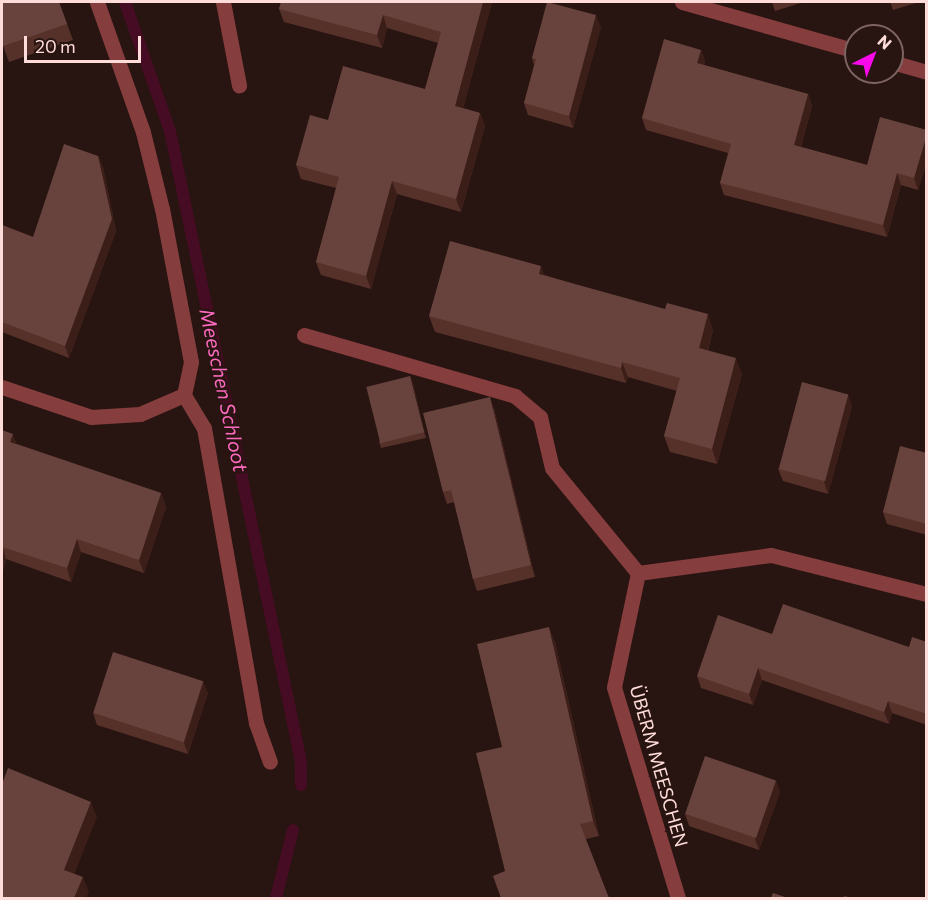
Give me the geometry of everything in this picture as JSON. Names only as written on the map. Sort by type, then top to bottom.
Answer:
[{"type":"street","points":[[97,2],[143,132],[162,209],[191,362],[184,395],[204,428],[256,723],[270,762]]},
{"type":"street","points":[[223,2],[239,85]]},
{"type":"street","points":[[686,2],[844,48]]},
{"type":"street","points":[[904,65],[927,72]]},
{"type":"street","points":[[304,335],[515,396],[540,417],[552,468],[638,573],[771,555],[927,594]]},
{"type":"street","points":[[2,387],[91,417],[140,414],[184,395]]},
{"type":"street","name":"ÜBERM MEESCHEN","points":[[638,573],[614,687],[678,898]]},
{"type":"building","points":[[2,2],[59,2],[67,24],[3,46]]},
{"type":"building","points":[[281,2],[483,2],[455,106],[480,113],[456,199],[392,181],[366,276],[316,262],[339,177],[296,165],[310,115],[328,120],[343,66],[425,89],[441,32],[383,15],[377,35],[279,9]]},
{"type":"building","points":[[547,2],[596,15],[569,116],[524,103],[536,59],[532,58]]},
{"type":"building","points":[[664,39],[701,50],[697,63],[808,94],[794,145],[867,165],[880,117],[927,130],[914,178],[897,173],[883,225],[720,183],[731,144],[642,118]]},
{"type":"building","points":[[64,144],[98,156],[112,219],[65,346],[2,322],[2,225],[33,237]]},
{"type":"building","points":[[450,241],[541,266],[539,274],[665,309],[667,303],[708,314],[699,348],[736,358],[712,449],[664,436],[680,378],[622,362],[621,368],[429,316]]},
{"type":"building","points":[[410,376],[424,432],[380,443],[366,387]]},
{"type":"building","points":[[802,382],[848,394],[825,481],[779,469]]},
{"type":"building","points":[[490,397],[531,565],[473,579],[451,490],[443,492],[423,413]]},
{"type":"building","points":[[2,430],[13,434],[10,442],[161,493],[139,560],[77,539],[67,568],[2,547]]},
{"type":"building","points":[[900,446],[927,453],[927,524],[883,512]]},
{"type":"building","points":[[783,604],[909,647],[912,637],[927,642],[927,714],[888,701],[884,712],[758,668],[749,694],[697,676],[718,615],[772,634]]},
{"type":"building","points":[[549,627],[593,821],[580,824],[609,898],[501,898],[493,876],[505,871],[476,753],[502,747],[477,644]]},
{"type":"building","points":[[113,652],[203,681],[184,742],[93,713]]},
{"type":"building","points":[[705,756],[776,780],[756,838],[685,814]]},
{"type":"building","points":[[8,768],[91,802],[64,870],[83,877],[74,898],[2,898],[2,784]]},
{"type":"building","points":[[773,893],[788,898],[771,898]]},
{"type":"waterway","name":"Meeschen Schloot","points":[[125,2],[170,131],[301,762],[301,785]]},
{"type":"waterway","name":"Meeschen Schloot","points":[[276,898],[293,830]]}]
